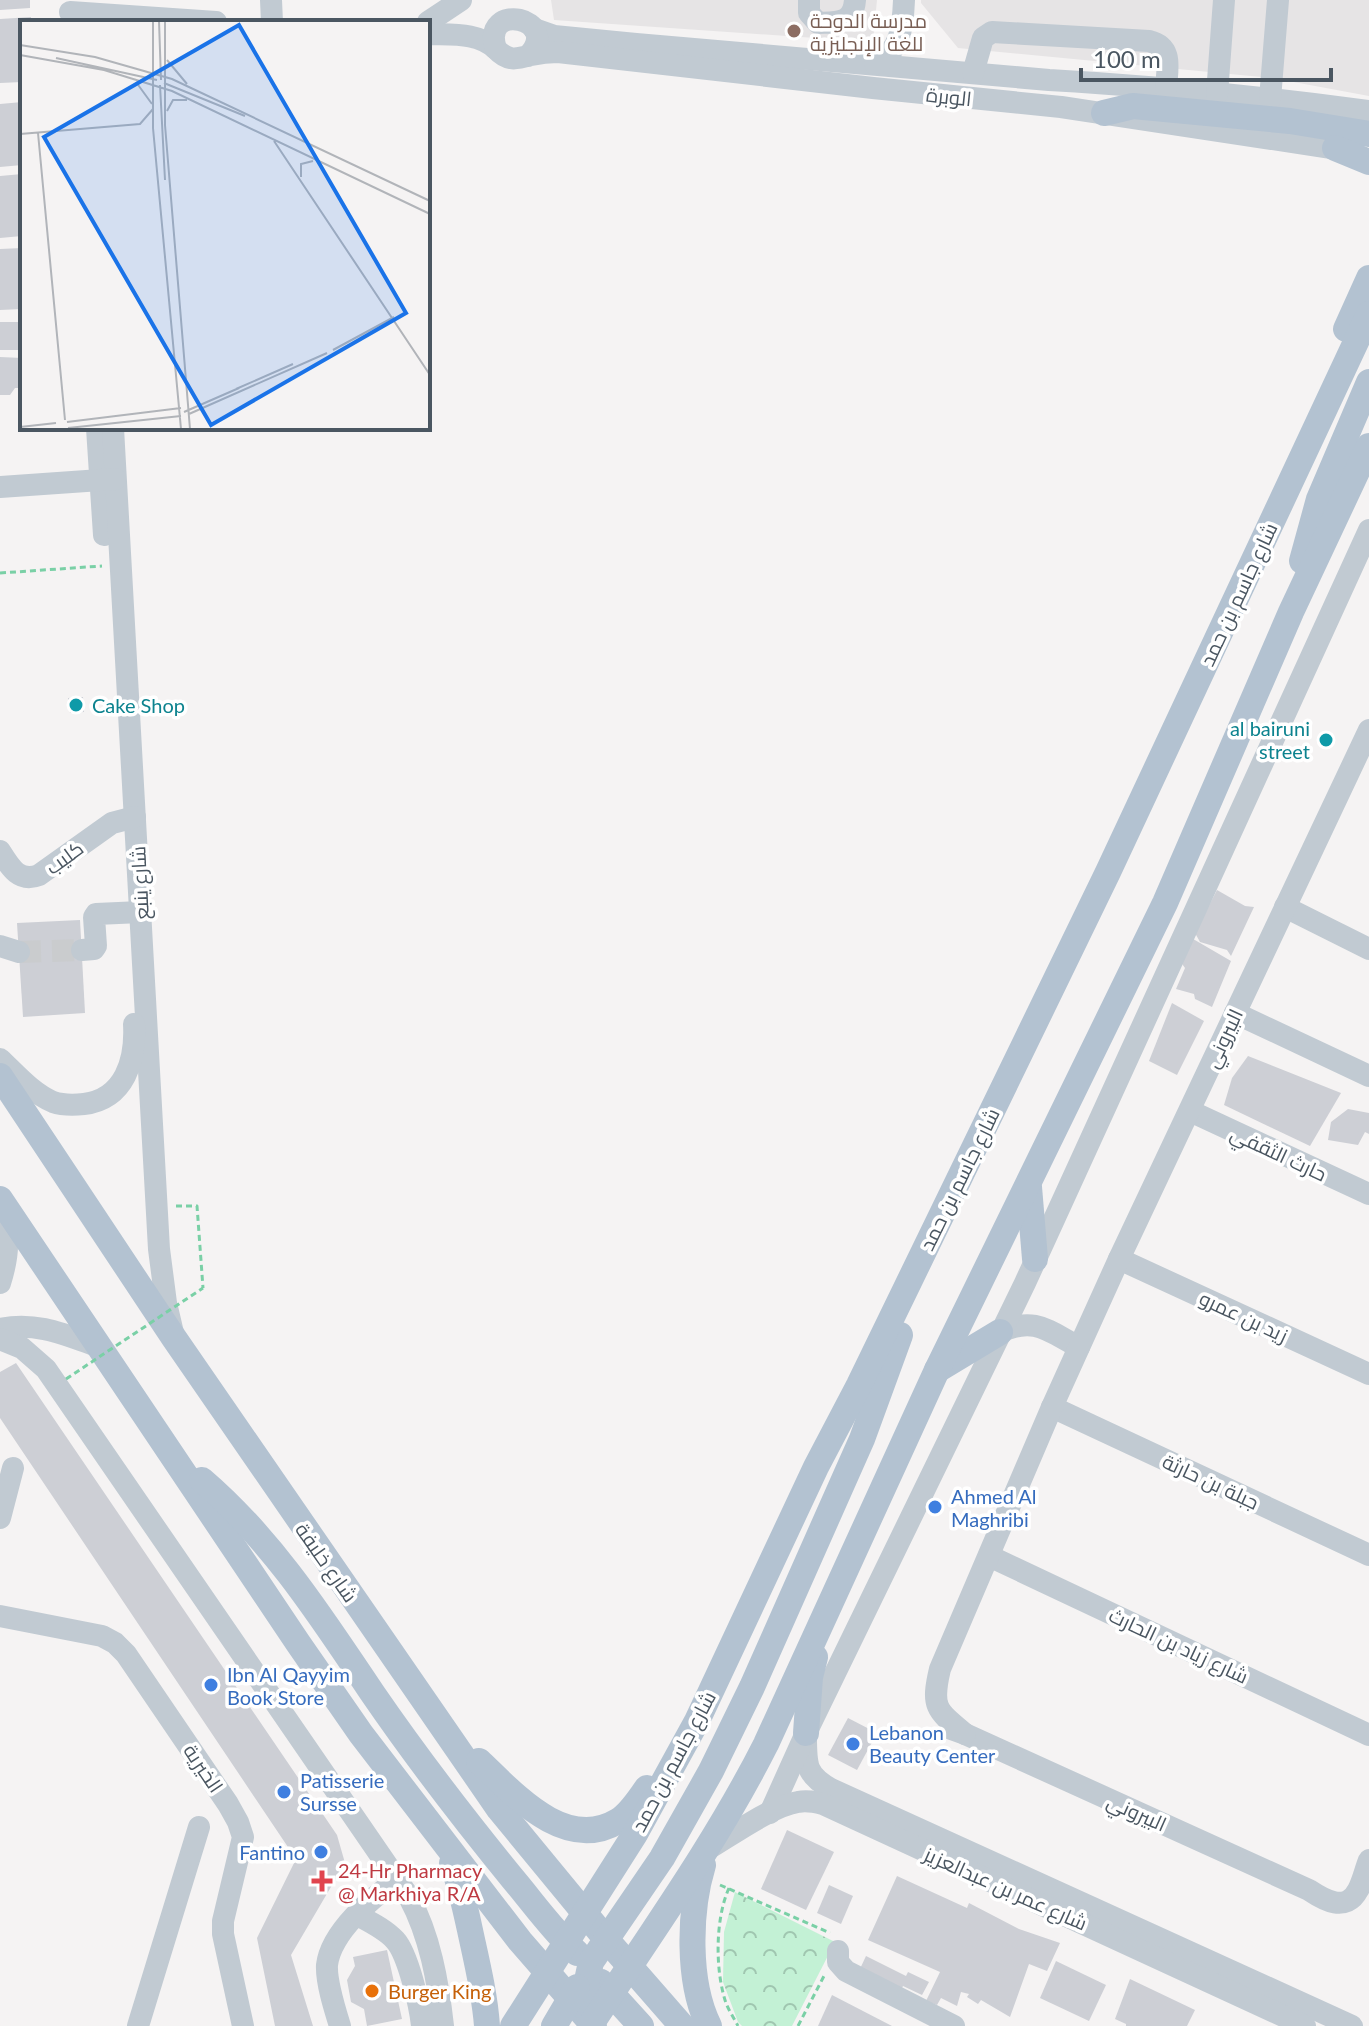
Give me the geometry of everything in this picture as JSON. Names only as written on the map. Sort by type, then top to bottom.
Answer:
[{"type":"main road","points":[[1104,113],[1133,106],[1290,121],[1369,134]]},
{"type":"main road","points":[[1335,148],[1369,162]]},
{"type":"main road","points":[[1302,458],[1298,439],[1301,427],[1369,278]]},
{"type":"main road","name":"شارع جاسم بن حمد","points":[[584,1913],[635,1834],[697,1721],[816,1467],[859,1385],[1108,872],[1369,314]]},
{"type":"main road","points":[[1291,612],[1319,499],[1369,382]]},
{"type":"main road","points":[[592,2025],[708,1849],[766,1744],[937,1370],[1165,903],[1291,612],[1369,446]]},
{"type":"main road","name":"شارع خليفة","points":[[0,1076],[174,1338],[499,1809],[682,2026]]},
{"type":"main road","points":[[1029,1186],[1030,1271]]},
{"type":"main road","points":[[513,2026],[547,1972],[582,1961],[606,1939],[662,1858],[711,1771],[752,1687],[862,1439],[954,1189]]},
{"type":"main road","points":[[1,1201],[361,1734],[446,1845],[592,2025]]},
{"type":"main road","points":[[937,1370],[1000,1332]]},
{"type":"main road","points":[[174,1456],[219,1495],[294,1578],[424,1765],[476,1833],[582,1961],[641,2026]]},
{"type":"main road","points":[[806,1733],[810,1677],[829,1603]]},
{"type":"main road","points":[[441,1726],[520,1799],[547,1819],[564,1828],[590,1831],[620,1820],[697,1721]]},
{"type":"main road","points":[[446,1845],[468,1919],[487,2026]]},
{"type":"main road","points":[[708,1849],[695,1909],[693,1961],[699,1999],[709,2026]]},
{"type":"main road","points":[[554,2026],[571,2000],[587,1944],[584,1913]]},
{"type":"main road","points":[[582,1961],[603,1967],[629,1966]]},
{"type":"main road","points":[[582,1961],[586,2007],[592,2025]]},
{"type":"street","points":[[271,0],[272,20]]},
{"type":"street","points":[[430,21],[461,0]]},
{"type":"street","points":[[809,0],[809,13],[818,23],[849,17],[855,0]]},
{"type":"street","points":[[875,64],[893,50],[902,28],[904,0]]},
{"type":"street","points":[[1217,94],[1224,0]]},
{"type":"street","points":[[1270,99],[1278,0]]},
{"type":"street","points":[[78,12],[121,19],[170,9],[209,20]]},
{"type":"street","points":[[512,21],[536,44],[528,56]]},
{"type":"street","name":"الوبرة","points":[[512,21],[554,36],[1166,89],[1369,111]]},
{"type":"street","name":"الوبرة","points":[[430,34],[479,37],[488,42],[512,21]]},
{"type":"street","name":"الوبرة","points":[[512,21],[507,58],[514,60],[558,52],[1104,113],[1369,155]]},
{"type":"street","points":[[902,28],[913,51],[931,69]]},
{"type":"street","points":[[973,73],[983,38],[997,31],[1149,41],[1166,52],[1166,89]]},
{"type":"street","name":"شارع ينبع","points":[[97,430],[108,480],[138,981],[159,1249],[174,1338]]},
{"type":"street","name":"شارع ينبع","points":[[113,430],[106,566],[123,724]]},
{"type":"street","points":[[0,487],[108,480]]},
{"type":"street","points":[[770,1813],[1030,1271],[1369,530]]},
{"type":"street","name":"البيروني","points":[[1367,1865],[1351,1885],[1338,1891],[1309,1890],[965,1734],[945,1717],[936,1703],[936,1686],[940,1669],[1079,1347],[1369,730]]},
{"type":"street","name":"كليب","points":[[0,851],[15,873],[31,878],[112,823],[129,818]]},
{"type":"street","points":[[1285,907],[1369,949]]},
{"type":"street","points":[[82,950],[96,946],[96,914],[135,912]]},
{"type":"street","name":"شارع ينبع","points":[[0,1059],[33,1089],[55,1103],[76,1105],[96,1102],[113,1092],[125,1077],[132,1059],[138,981]]},
{"type":"street","points":[[1235,1013],[1369,1076]]},
{"type":"street","name":"حارث الثقفي","points":[[1190,1111],[1369,1194]]},
{"type":"street","points":[[0,1283],[7,1259],[8,1238],[1,1201]]},
{"type":"street","name":"زيد بن عمرو","points":[[1119,1259],[1369,1374]]},
{"type":"street","points":[[1030,1271],[1025,1296],[1043,1328]]},
{"type":"street","points":[[1000,1332],[1028,1324],[1043,1328],[1079,1347]]},
{"type":"street","points":[[0,1329],[24,1325],[48,1328],[100,1347]]},
{"type":"street","points":[[48,1328],[40,1346],[56,1374],[417,1911],[425,1930],[440,1996],[443,2026]]},
{"type":"street","points":[[0,1339],[22,1348],[56,1374]]},
{"type":"street","name":"جبلة بن حارثة","points":[[1052,1407],[1369,1555]]},
{"type":"street","points":[[0,1518],[13,1468]]},
{"type":"street","name":"شارع زياد بن الحارث","points":[[989,1556],[1369,1735]]},
{"type":"street","name":"الخيرية","points":[[0,1616],[85,1631],[115,1643],[126,1654],[228,1804],[243,1837],[223,1921],[223,1934],[243,2026]]},
{"type":"street","name":"شارع عمر بن عبدالعزيز","points":[[806,1733],[808,1767],[811,1775],[821,1783],[1184,1959],[1303,2025]]},
{"type":"street","name":"شارع عمر بن عبدالعزيز","points":[[708,1849],[792,1803],[807,1801],[835,1808],[898,1840],[1352,2026]]},
{"type":"street","points":[[138,2026],[199,1827]]},
{"type":"street","points":[[340,2026],[327,1964],[336,1942],[357,1915],[379,1893],[398,1880]]},
{"type":"street","points":[[357,1915],[386,1932],[403,1950],[422,2026]]},
{"type":"street","points":[[838,1951],[838,1962],[846,1971],[954,2026]]},
{"type":"path","points":[[0,573],[106,566]]},
{"type":"path","points":[[56,1374],[203,1288],[197,1206]]},
{"type":"path","points":[[700,1875],[840,1939],[838,1951],[798,2026]]},
{"type":"path","points":[[729,1888],[720,1922],[720,1981],[726,2003],[738,2026]]},
{"type":"shaded area","name":"مدرسة الدوحة للغة الإنجليزية","points":[[551,0],[877,0],[873,42],[554,20]]},
{"type":"shaded area","points":[[921,0],[1369,0],[1369,96],[1272,78],[958,48]]},
{"type":"green space","points":[[735,1892],[835,1942],[792,2026],[742,2026],[738,2022],[723,1982],[724,1932]]},
{"type":"building","points":[[0,0],[30,0],[30,8],[0,10]]},
{"type":"building","points":[[31,17],[31,20],[20,20],[20,82],[0,83],[0,19]]},
{"type":"building","points":[[20,102],[20,165],[0,167],[0,104]]},
{"type":"building","points":[[20,174],[20,236],[0,238],[0,176]]},
{"type":"building","points":[[20,248],[20,309],[0,310],[0,249]]},
{"type":"building","points":[[0,322],[20,322],[20,350],[0,350]]},
{"type":"building","points":[[0,357],[20,358],[20,388],[15,388],[10,395],[0,395]]},
{"type":"building","name":"Cake Shop","points":[[83,697],[84,712],[70,713],[68,698]]},
{"type":"building","points":[[1217,890],[1245,906],[1254,907],[1231,956],[1227,950],[1200,942],[1195,933]]},
{"type":"building","points":[[80,920],[85,1013],[23,1017],[17,923]]},
{"type":"building","points":[[1188,936],[1231,961],[1212,1007],[1195,999],[1194,994],[1176,989],[1185,968],[1178,958]]},
{"type":"building","points":[[1172,1003],[1204,1021],[1177,1075],[1149,1061]]},
{"type":"building","points":[[1248,1056],[1341,1093],[1310,1146],[1224,1105],[1232,1078]]},
{"type":"building","points":[[1348,1109],[1369,1113],[1369,1134],[1365,1132],[1358,1145],[1328,1140],[1331,1122]]},
{"type":"building","points":[[16,1363],[337,1835],[345,1863],[291,1955],[313,2026],[275,2026],[257,1938],[296,1859],[0,1418],[0,1372]]},
{"type":"building","name":"Lebanon Beauty Center","points":[[848,1718],[877,1733],[857,1770],[828,1755]]},
{"type":"building","points":[[787,1830],[834,1852],[806,1910],[761,1889]]},
{"type":"building","points":[[897,1876],[967,1908],[969,1903],[1019,1929],[1060,1943],[1047,1971],[1029,1964],[1010,2017],[981,2000],[978,2004],[967,1997],[969,1994],[961,1992],[957,2006],[941,1998],[937,2005],[926,2001],[940,1972],[868,1940]]},
{"type":"building","points":[[829,1885],[853,1896],[841,1924],[817,1913]]},
{"type":"building","name":"Burger King","points":[[387,1950],[402,2019],[367,2026],[364,2009],[351,2002],[347,1980],[355,1966],[353,1957]]},
{"type":"building","points":[[866,1956],[906,1976],[908,1972],[929,1982],[922,1995],[903,1986],[901,1990],[859,1971]]},
{"type":"building","points":[[1056,1961],[1106,1985],[1089,2021],[1040,1998]]},
{"type":"building","points":[[1130,1979],[1195,2010],[1187,2026],[1126,2026],[1115,2019]]},
{"type":"building","points":[[832,1995],[892,2026],[818,2026]]},
{"type":"tunnel","points":[[19,952],[82,950]]},
{"type":"place","name":"مدرسة الدوحة للغة الإنجليزية","points":[[794,31]]},
{"type":"place","name":"Cake Shop","points":[[76,705]]},
{"type":"place","name":"al bairuni street","points":[[1326,740]]},
{"type":"place","name":"Ahmed Al Maghribi","points":[[935,1507]]},
{"type":"place","name":"Ibn Al Qayyim Book Store","points":[[211,1685]]},
{"type":"place","name":"Lebanon Beauty Center","points":[[853,1744]]},
{"type":"place","name":"Patisserie Sursse","points":[[284,1792]]},
{"type":"place","name":"Fantino","points":[[321,1852]]},
{"type":"place","name":"24-Hr Pharmacy @ Markhiya R/A","points":[[322,1881]]},
{"type":"place","name":"Burger King","points":[[372,1991]]}]
